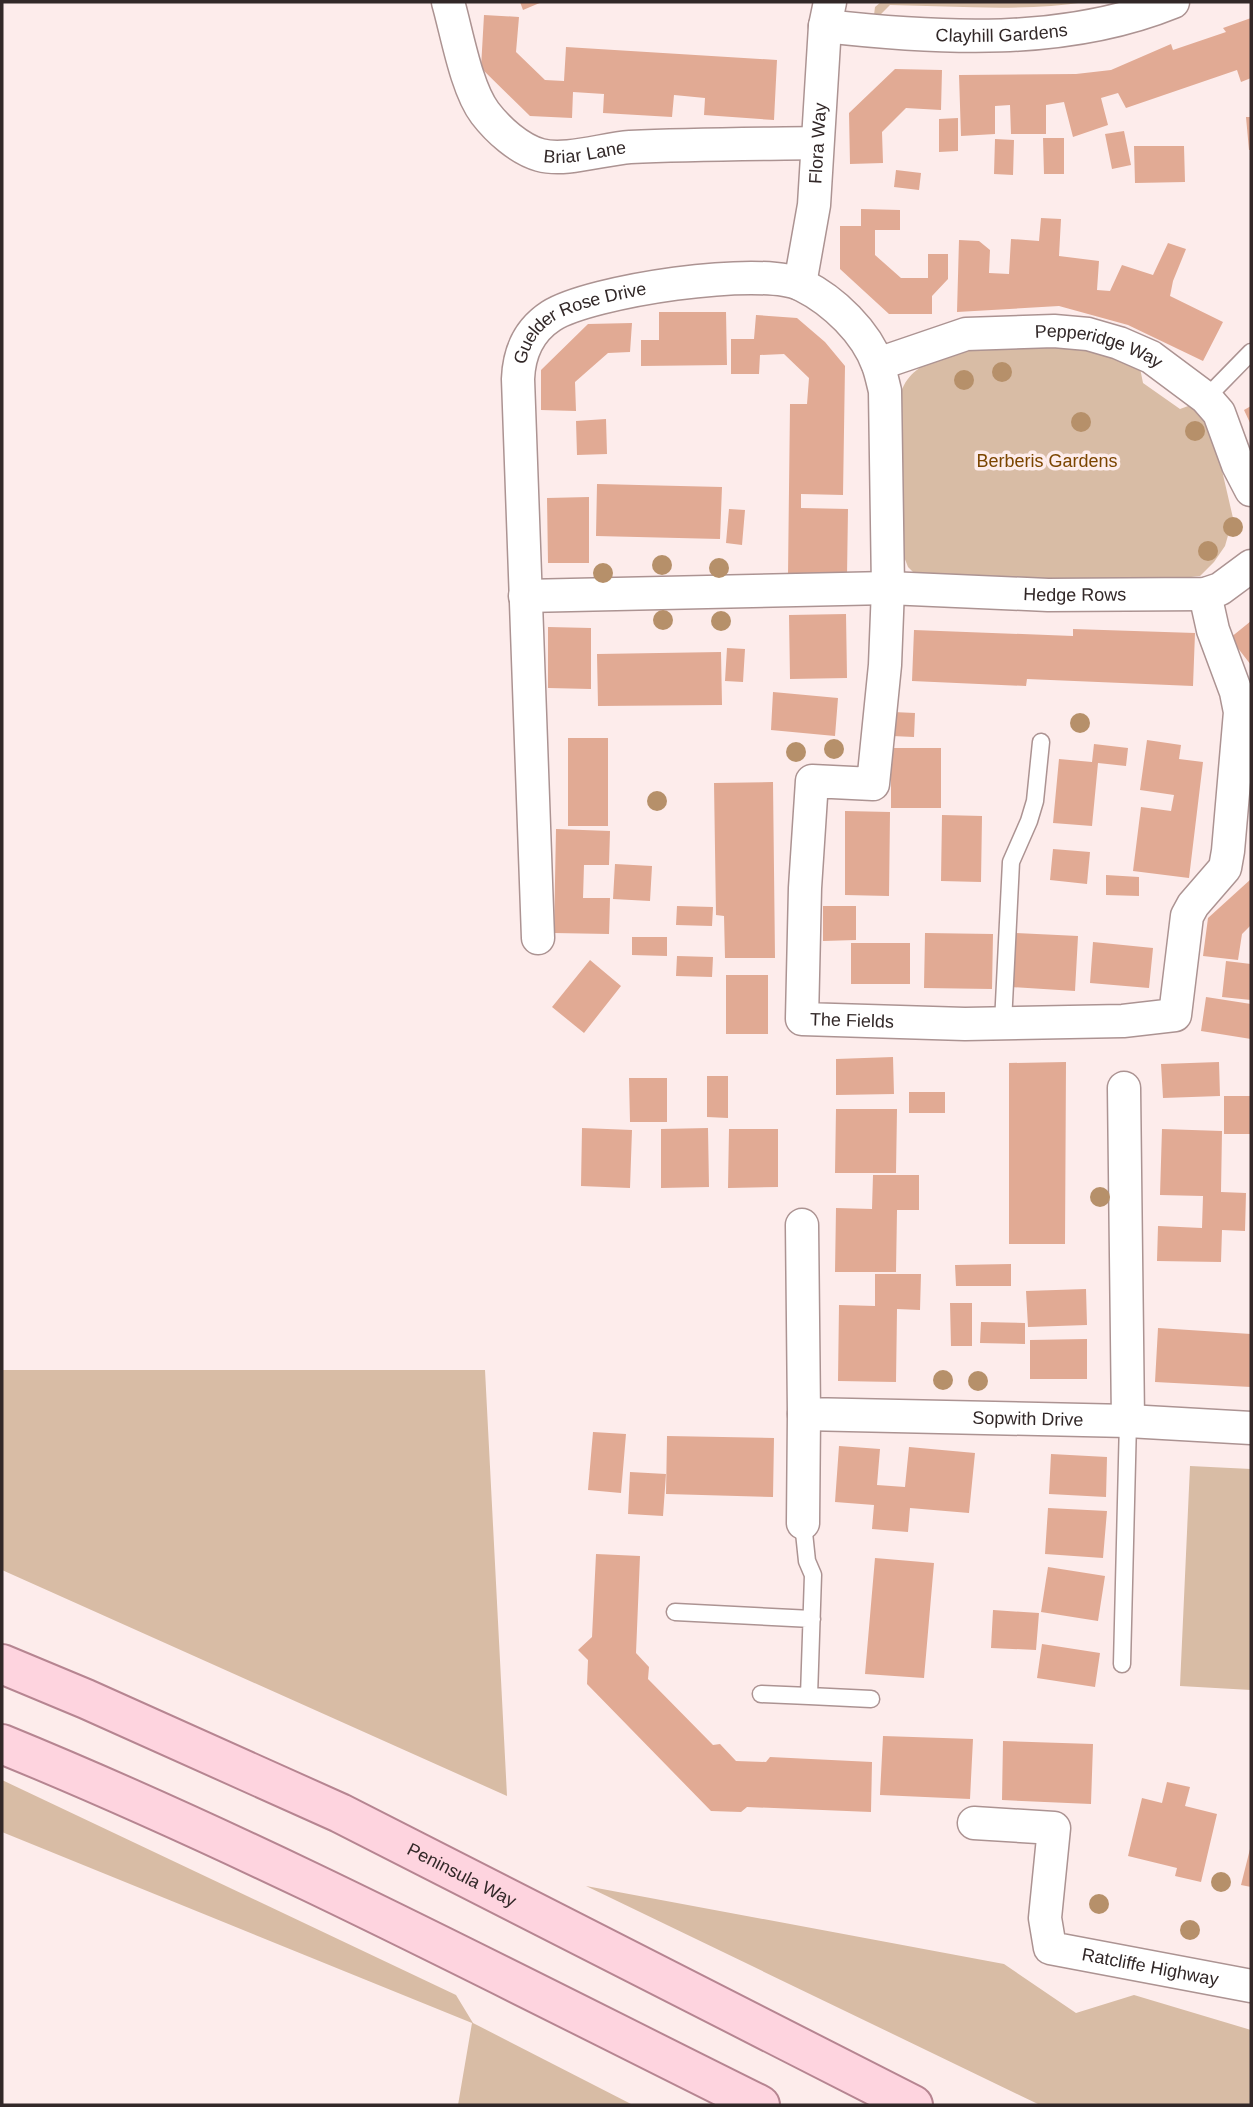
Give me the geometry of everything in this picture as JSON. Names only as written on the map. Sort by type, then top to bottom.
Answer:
[{"type":"main road","name":"Peninsula Way","points":[[2,1664],[340,1813],[913,2105]]},
{"type":"main road","points":[[2,1744],[110,1788],[760,2105]]},
{"type":"street","name":"Briar Lane","points":[[448,2],[475,96],[484,112],[511,139],[540,155],[556,157],[626,148],[817,143]]},
{"type":"street","name":"Clayhill Gardens","points":[[827,14],[890,33],[992,35],[1049,32],[1120,20],[1174,2]]},
{"type":"street","name":"Flora Way","points":[[800,284],[814,205],[827,14]]},
{"type":"street","name":"Guelder Rose Drive","points":[[538,938],[517,379],[525,344],[536,329],[552,315],[624,293],[687,282],[738,279],[769,278],[800,284],[844,314],[878,364],[885,391],[888,588]]},
{"type":"street","name":"Pepperidge Way","points":[[878,364],[966,334],[1054,331],[1088,334],[1119,343],[1151,357],[1206,398],[1219,412],[1238,464],[1251,490]]},
{"type":"street","name":"Hedge Rows","points":[[888,588],[1048,595],[1205,594],[1220,589],[1251,566]]},
{"type":"street","points":[[525,596],[888,588]]},
{"type":"street","name":"The Fields","points":[[888,588],[885,665],[873,784],[812,781],[805,888],[802,1018],[1003,1023],[1122,1021],[1175,1015],[1186,916],[1240,852],[1246,717],[1213,630],[1205,594]]},
{"type":"street","points":[[1124,1088],[1128,1421]]},
{"type":"street","points":[[802,1225],[803,1523]]},
{"type":"street","name":"Sopwith Drive","points":[[804,1414],[1128,1421],[1251,1428]]},
{"type":"street","name":"Ratcliffe Highway","points":[[974,1824],[1054,1828],[1045,1918],[1050,1948],[1213,1981],[1251,1986]]},
{"type":"lane","points":[[1206,398],[1251,352]]},
{"type":"lane","points":[[1003,1023],[1011,862],[1035,801],[1041,742]]},
{"type":"lane","points":[[1122,1664],[1128,1421]]},
{"type":"lane","points":[[803,1523],[807,1562],[813,1576],[809,1696]]},
{"type":"lane","points":[[675,1612],[812,1619]]},
{"type":"lane","points":[[761,1693],[872,1699]]},
{"type":"green space","points":[[881,2],[1086,2],[1013,8],[890,5],[879,16],[874,15],[875,7]]},
{"type":"green space","name":"Berberis Gardens","points":[[986,343],[1093,348],[1140,368],[1143,383],[1180,409],[1191,405],[1199,407],[1215,440],[1233,518],[1225,546],[1200,576],[1156,581],[1099,582],[916,575],[908,567],[901,549],[900,398],[904,385],[912,375],[934,360]]},
{"type":"green space","points":[[2,1370],[485,1370],[507,1796],[2,1570]]},
{"type":"green space","points":[[1190,1466],[1251,1469],[1251,1690],[1180,1686]]},
{"type":"green space","points":[[2,1780],[456,1995],[473,2023],[633,2105],[458,2105],[472,2023],[2,1832]]},
{"type":"green space","points":[[586,1886],[1004,1964],[1076,2013],[1134,1995],[1251,2030],[1251,2105],[1040,2105]]},
{"type":"building","points":[[520,2],[542,2],[523,10]]},
{"type":"building","points":[[484,15],[519,17],[516,52],[545,80],[564,81],[566,47],[777,60],[774,120],[704,115],[705,98],[674,95],[672,117],[603,113],[604,94],[573,92],[572,118],[530,116],[481,68]]},
{"type":"building","points":[[1251,18],[1251,78],[1241,82],[1237,70],[1126,108],[1118,93],[1101,98],[1108,125],[1073,137],[1064,102],[1046,105],[1046,134],[1011,134],[1010,105],[995,106],[995,134],[961,136],[959,75],[1076,74],[1111,70],[1171,44],[1173,50],[1226,32],[1223,28]]},
{"type":"building","points":[[895,69],[942,70],[941,110],[906,108],[882,132],[883,163],[850,164],[849,113]]},
{"type":"building","points":[[1246,117],[1251,117],[1251,150],[1249,150]]},
{"type":"building","points":[[958,118],[958,151],[939,152],[939,119]]},
{"type":"building","points":[[1124,131],[1131,165],[1112,169],[1105,134]]},
{"type":"building","points":[[1043,138],[1064,138],[1064,174],[1044,174]]},
{"type":"building","points":[[995,139],[1014,140],[1013,175],[994,174]]},
{"type":"building","points":[[1134,146],[1184,146],[1185,182],[1135,183]]},
{"type":"building","points":[[896,170],[921,173],[919,190],[894,187]]},
{"type":"building","points":[[861,209],[900,210],[900,230],[875,230],[875,255],[901,278],[928,278],[928,254],[948,254],[948,279],[932,296],[932,314],[889,314],[840,269],[840,226],[861,226]]},
{"type":"building","points":[[1041,218],[1061,219],[1059,256],[1099,261],[1097,290],[1110,291],[1122,265],[1153,275],[1168,243],[1186,249],[1170,296],[1223,322],[1203,361],[1128,325],[1059,306],[957,312],[959,240],[979,241],[990,250],[989,273],[1009,274],[1011,239],[1039,241]]},
{"type":"building","points":[[659,312],[726,312],[727,365],[641,366],[641,340],[659,340]]},
{"type":"building","points":[[756,315],[797,318],[825,342],[845,366],[843,495],[801,494],[801,508],[848,509],[847,576],[788,575],[790,404],[807,404],[809,378],[784,354],[760,355],[759,374],[731,374],[731,339],[754,339]]},
{"type":"building","points":[[632,323],[630,352],[608,353],[575,382],[576,411],[541,410],[541,370],[588,324]]},
{"type":"building","points":[[1251,406],[1251,425],[1244,410]]},
{"type":"building","points":[[606,419],[607,454],[577,455],[576,421]]},
{"type":"building","points":[[597,484],[722,487],[720,539],[596,536]]},
{"type":"building","points":[[589,497],[589,563],[548,563],[547,498]]},
{"type":"building","points":[[729,509],[745,510],[742,545],[726,543]]},
{"type":"building","points":[[846,614],[847,678],[790,679],[789,615]]},
{"type":"building","points":[[1251,621],[1251,665],[1230,638]]},
{"type":"building","points":[[548,627],[591,628],[591,689],[548,688]]},
{"type":"building","points":[[1073,629],[1195,633],[1193,686],[1027,679],[1026,686],[912,681],[914,630],[1073,636]]},
{"type":"building","points":[[727,648],[745,649],[743,682],[725,681]]},
{"type":"building","points":[[721,652],[722,705],[598,706],[597,654]]},
{"type":"building","points":[[773,692],[838,698],[835,736],[771,730]]},
{"type":"building","points":[[893,712],[915,713],[914,737],[892,736]]},
{"type":"building","points":[[568,738],[608,738],[608,826],[568,826]]},
{"type":"building","points":[[1147,740],[1181,745],[1179,759],[1203,762],[1189,878],[1133,871],[1141,807],[1171,811],[1174,795],[1140,790]]},
{"type":"building","points":[[1094,744],[1128,748],[1126,766],[1098,763],[1092,826],[1053,823],[1059,759],[1092,762]]},
{"type":"building","points":[[891,748],[941,748],[941,808],[891,808]]},
{"type":"building","points":[[773,782],[775,958],[725,958],[724,916],[716,915],[714,783]]},
{"type":"building","points":[[845,811],[890,812],[889,896],[845,895]]},
{"type":"building","points":[[942,815],[982,816],[981,882],[941,881]]},
{"type":"building","points":[[556,829],[610,831],[609,865],[584,865],[583,898],[610,898],[609,934],[554,933]]},
{"type":"building","points":[[1053,849],[1090,852],[1087,884],[1050,880]]},
{"type":"building","points":[[615,864],[652,866],[650,901],[613,899]]},
{"type":"building","points":[[1106,875],[1139,877],[1139,896],[1106,895]]},
{"type":"building","points":[[1251,879],[1251,925],[1242,934],[1238,960],[1203,956],[1208,918]]},
{"type":"building","points":[[677,906],[713,907],[712,926],[676,925]]},
{"type":"building","points":[[823,906],[856,906],[856,940],[823,941]]},
{"type":"building","points":[[925,933],[993,934],[992,989],[924,988]]},
{"type":"building","points":[[1014,933],[1078,936],[1075,991],[1011,987]]},
{"type":"building","points":[[632,937],[667,937],[667,956],[632,955]]},
{"type":"building","points":[[1093,942],[1153,948],[1149,988],[1090,983]]},
{"type":"building","points":[[851,943],[910,943],[910,984],[851,984]]},
{"type":"building","points":[[677,956],[713,957],[712,977],[676,976]]},
{"type":"building","points":[[590,960],[621,986],[584,1033],[552,1007]]},
{"type":"building","points":[[1226,961],[1251,964],[1251,1000],[1222,997]]},
{"type":"building","points":[[726,975],[768,975],[768,1034],[726,1034]]},
{"type":"building","points":[[1206,997],[1251,1004],[1251,1039],[1201,1031]]},
{"type":"building","points":[[893,1057],[894,1094],[836,1095],[836,1059]]},
{"type":"building","points":[[1066,1062],[1065,1244],[1009,1244],[1009,1063]]},
{"type":"building","points":[[1219,1062],[1220,1096],[1163,1098],[1161,1064]]},
{"type":"building","points":[[707,1076],[728,1076],[728,1118],[707,1117]]},
{"type":"building","points":[[629,1078],[667,1078],[667,1122],[630,1122]]},
{"type":"building","points":[[909,1092],[945,1092],[945,1113],[909,1113]]},
{"type":"building","points":[[1224,1096],[1251,1096],[1251,1134],[1224,1134]]},
{"type":"building","points":[[836,1109],[897,1109],[896,1173],[835,1173]]},
{"type":"building","points":[[582,1128],[632,1130],[630,1188],[581,1186]]},
{"type":"building","points":[[708,1128],[709,1187],[661,1188],[661,1129]]},
{"type":"building","points":[[729,1129],[778,1129],[778,1187],[728,1188]]},
{"type":"building","points":[[1162,1129],[1222,1131],[1221,1192],[1246,1193],[1245,1231],[1222,1230],[1221,1262],[1157,1261],[1158,1226],[1202,1228],[1203,1196],[1160,1195]]},
{"type":"building","points":[[873,1175],[919,1175],[919,1210],[897,1210],[896,1272],[835,1272],[836,1208],[872,1209]]},
{"type":"building","points":[[1011,1264],[1011,1286],[956,1286],[955,1265]]},
{"type":"building","points":[[875,1274],[921,1274],[920,1310],[897,1309],[896,1382],[838,1381],[839,1305],[875,1306]]},
{"type":"building","points":[[1086,1289],[1087,1325],[1028,1327],[1026,1291]]},
{"type":"building","points":[[950,1303],[972,1303],[972,1346],[951,1346]]},
{"type":"building","points":[[981,1322],[1025,1323],[1025,1344],[980,1343]]},
{"type":"building","points":[[1158,1328],[1251,1334],[1251,1387],[1155,1382]]},
{"type":"building","points":[[1087,1339],[1087,1379],[1030,1379],[1030,1340]]},
{"type":"building","points":[[593,1432],[626,1434],[621,1493],[588,1490]]},
{"type":"building","points":[[667,1436],[774,1438],[773,1497],[666,1494]]},
{"type":"building","points":[[839,1446],[880,1449],[877,1485],[905,1487],[909,1447],[975,1453],[969,1513],[910,1508],[908,1532],[872,1529],[874,1505],[835,1502]]},
{"type":"building","points":[[1051,1454],[1107,1457],[1106,1497],[1049,1494]]},
{"type":"building","points":[[630,1472],[666,1474],[663,1516],[628,1514]]},
{"type":"building","points":[[1048,1508],[1107,1511],[1103,1558],[1045,1554]]},
{"type":"building","points":[[596,1554],[640,1556],[636,1653],[649,1667],[648,1679],[713,1745],[720,1744],[736,1761],[766,1762],[770,1757],[872,1762],[871,1812],[747,1807],[741,1812],[711,1811],[587,1684],[588,1660],[578,1650],[592,1637]]},
{"type":"building","points":[[875,1558],[934,1563],[924,1678],[865,1674]]},
{"type":"building","points":[[1048,1567],[1105,1576],[1098,1621],[1041,1612]]},
{"type":"building","points":[[993,1610],[1039,1613],[1036,1650],[991,1648]]},
{"type":"building","points":[[1042,1644],[1100,1653],[1095,1687],[1037,1678]]},
{"type":"building","points":[[883,1736],[973,1739],[970,1799],[880,1795]]},
{"type":"building","points":[[1003,1741],[1093,1744],[1091,1804],[1002,1800]]},
{"type":"building","points":[[1167,1782],[1190,1787],[1185,1806],[1217,1814],[1201,1882],[1175,1876],[1177,1868],[1128,1856],[1142,1798],[1162,1803]]},
{"type":"building","points":[[1251,1849],[1251,1887],[1241,1885]]}]
